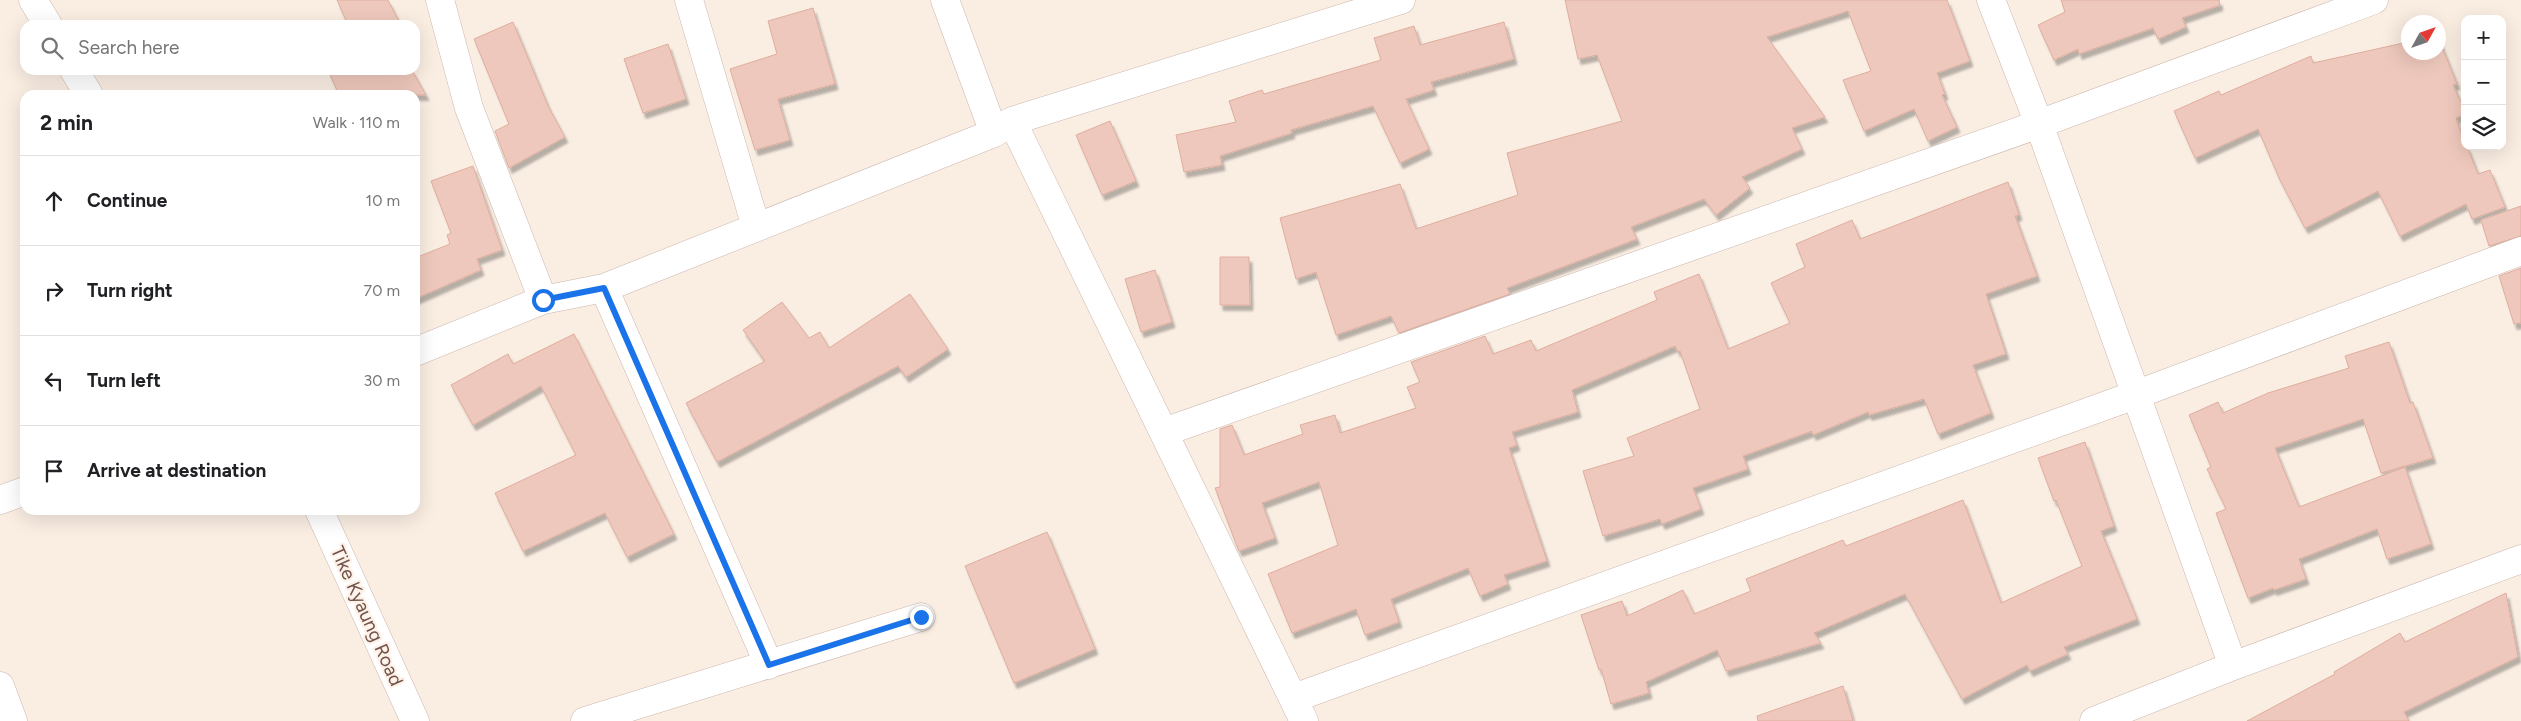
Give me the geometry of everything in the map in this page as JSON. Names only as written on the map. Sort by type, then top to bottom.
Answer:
[{"type":"street","points":[[33,0],[45,20]]},
{"type":"street","points":[[440,0],[469,108],[543,300]]},
{"type":"street","points":[[689,0],[756,228]]},
{"type":"street","points":[[945,0],[1003,127],[1164,432],[1299,710],[2521,251]]},
{"type":"street","points":[[420,350],[543,300],[604,288],[1003,127],[1401,0]]},
{"type":"street","points":[[1991,0],[2039,124],[2232,666]]},
{"type":"street","points":[[1164,432],[2039,124],[2374,0]]},
{"type":"street","points":[[77,75],[86,90]]},
{"type":"street","points":[[604,288],[769,665]]},
{"type":"street","points":[[0,500],[20,493]]},
{"type":"street","name":"Tike Kyaung Road","points":[[321,515],[414,721]]},
{"type":"street","points":[[2094,721],[2232,666],[2521,559]]},
{"type":"street","points":[[585,721],[921,617]]},
{"type":"street","points":[[0,686],[13,721]]},
{"type":"building","points":[[337,0],[388,0],[398,20],[346,20]]},
{"type":"building","points":[[1565,0],[1947,0],[1970,61],[1937,73],[1945,94],[1942,95],[1957,127],[1928,141],[1914,109],[1864,131],[1843,80],[1871,71],[1848,11],[1767,37],[1825,117],[1792,128],[1802,149],[1742,177],[1750,188],[1716,215],[1704,199],[1631,227],[1637,239],[1507,288],[1510,294],[1399,333],[1391,316],[1336,335],[1316,272],[1296,279],[1280,218],[1400,184],[1416,229],[1518,195],[1507,153],[1622,121],[1597,55],[1578,59]]},
{"type":"building","points":[[2061,0],[2219,0],[2220,5],[2182,18],[2186,27],[2158,39],[2153,28],[2079,54],[2078,49],[2054,60],[2038,25],[2065,12]]},
{"type":"building","points":[[813,8],[835,84],[778,99],[790,140],[755,150],[730,69],[777,54],[768,21]]},
{"type":"building","points":[[513,22],[548,106],[565,137],[509,168],[495,131],[509,124],[474,39]]},
{"type":"building","points":[[1504,22],[1514,59],[1431,82],[1434,90],[1406,99],[1429,149],[1400,163],[1373,106],[1291,130],[1292,133],[1220,156],[1222,165],[1184,172],[1176,135],[1236,122],[1229,101],[1262,90],[1264,94],[1381,60],[1374,38],[1414,26],[1420,45]]},
{"type":"building","points":[[668,44],[686,99],[643,113],[624,59]]},
{"type":"building","points":[[2401,44],[2401,60],[2446,60],[2446,57],[2457,84],[2453,85],[2461,102],[2461,116],[2456,118],[2461,134],[2461,150],[2469,150],[2478,174],[2490,170],[2505,207],[2472,219],[2466,204],[2400,236],[2378,191],[2305,228],[2279,178],[2258,129],[2195,158],[2174,111],[2219,91],[2221,95],[2311,56],[2313,63]]},
{"type":"building","points":[[330,75],[415,75],[426,95],[420,95],[420,90],[337,90]]},
{"type":"building","points":[[1110,121],[1136,181],[1102,195],[1076,135]]},
{"type":"building","points":[[473,166],[502,250],[477,259],[481,270],[420,297],[420,256],[450,244],[447,235],[451,233],[431,181]]},
{"type":"building","points":[[2008,182],[2019,215],[2015,216],[2037,276],[1986,294],[2006,354],[1973,365],[1991,413],[1938,434],[1924,399],[1869,415],[1868,412],[1813,435],[1812,431],[1743,456],[1748,469],[1693,488],[1701,509],[1662,524],[1660,519],[1603,536],[1583,471],[1634,456],[1627,438],[1700,409],[1680,351],[1678,352],[1675,346],[1572,390],[1578,412],[1512,432],[1517,445],[1509,448],[1547,561],[1504,575],[1508,584],[1480,596],[1468,568],[1391,599],[1399,622],[1365,635],[1356,609],[1292,633],[1268,574],[1338,545],[1319,482],[1262,503],[1275,538],[1239,551],[1238,549],[1215,488],[1220,487],[1220,429],[1232,425],[1244,455],[1303,434],[1300,425],[1335,415],[1340,433],[1416,408],[1407,387],[1420,382],[1411,362],[1485,336],[1493,354],[1531,340],[1536,351],[1657,300],[1654,292],[1699,274],[1728,349],[1790,323],[1771,283],[1805,267],[1796,244],[1852,220],[1860,239]]},
{"type":"building","points":[[2521,206],[2521,236],[2489,246],[2481,220]]},
{"type":"building","points":[[1220,257],[1249,257],[1250,305],[1220,305]]},
{"type":"building","points":[[2521,268],[2521,323],[2514,324],[2499,276]]},
{"type":"building","points":[[1155,270],[1172,322],[1141,332],[1125,279]]},
{"type":"building","points":[[910,294],[948,349],[906,377],[898,366],[717,462],[686,403],[765,361],[743,330],[782,302],[809,338],[820,332],[829,348]]},
{"type":"building","points":[[574,334],[674,534],[627,557],[605,513],[523,551],[495,493],[576,455],[541,386],[473,425],[451,385],[508,354],[513,364]]},
{"type":"building","points":[[2389,342],[2410,403],[2413,402],[2433,458],[2381,473],[2363,419],[2275,448],[2299,507],[2405,467],[2431,544],[2387,559],[2377,529],[2299,559],[2306,579],[2274,590],[2273,588],[2248,598],[2216,513],[2226,509],[2207,469],[2211,467],[2189,415],[2218,402],[2223,413],[2268,393],[2349,368],[2345,356]]},
{"type":"building","points":[[2085,442],[2114,526],[2101,531],[2137,619],[2064,647],[2068,654],[2030,671],[2027,665],[1962,699],[1905,594],[1814,633],[1821,643],[1726,671],[1717,650],[1646,682],[1649,693],[1611,704],[1601,669],[1599,670],[1581,615],[1622,601],[1627,616],[1683,590],[1694,614],[1751,591],[1746,579],[1843,540],[1846,546],[1963,500],[2001,603],[2082,566],[2038,458]]},
{"type":"building","points":[[1047,532],[1095,649],[1014,683],[965,566]]},
{"type":"building","points":[[2506,593],[2518,657],[2404,712],[2409,721],[2247,721],[2335,674],[2334,672],[2400,633],[2405,642]]},
{"type":"building","points":[[1843,686],[1853,721],[1758,721],[1757,716]]},
{"type":"route","points":[[543,300],[604,288],[769,665],[921,617]]}]
